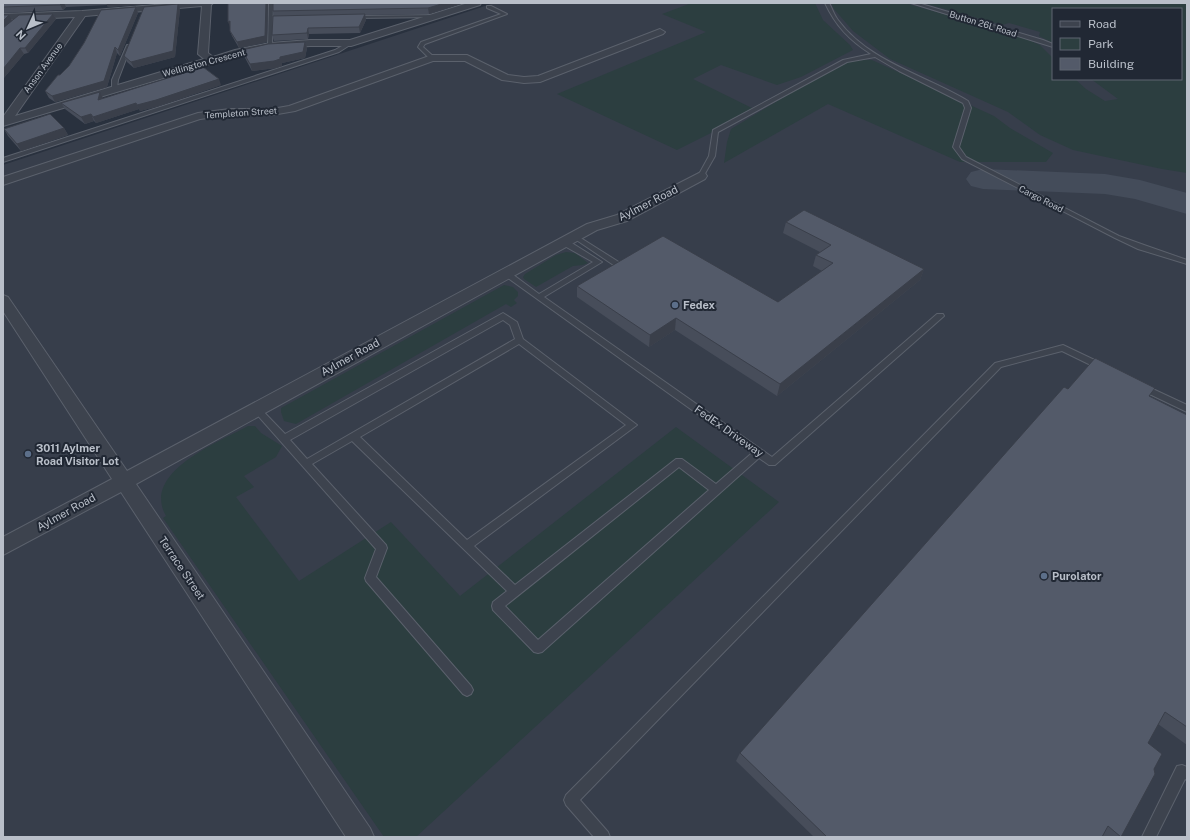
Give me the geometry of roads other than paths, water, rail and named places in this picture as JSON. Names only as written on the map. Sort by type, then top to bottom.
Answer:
[{"type":"street","points":[[3,17],[20,19],[82,14],[142,13],[208,3],[203,54],[211,60]]},
{"type":"street","name":"Wellington Crescent","points":[[4,122],[114,88],[236,53],[270,46],[351,43],[477,3]]},
{"type":"street","name":"Anson Avenue","points":[[4,122],[82,14]]},
{"type":"street","name":"Templeton Street","points":[[3,181],[198,116],[230,112],[267,112],[291,109],[432,58],[467,58],[506,78],[524,80],[540,79],[660,32]]},
{"type":"street","name":"Aylmer Road","points":[[3,547],[505,273],[592,227],[622,218],[701,176]]},
{"type":"street","name":"Terrace Street","points":[[3,300],[361,837]]},
{"type":"lane","points":[[270,46],[271,3]]},
{"type":"lane","points":[[827,3],[832,16],[840,26],[850,36],[876,55]]},
{"type":"lane","name":"Button 26L Road","points":[[913,3],[1052,46]]},
{"type":"lane","points":[[432,58],[420,47],[423,43],[506,14],[489,7]]},
{"type":"lane","points":[[351,17],[439,16]]},
{"type":"lane","points":[[271,18],[279,18]]},
{"type":"lane","points":[[114,88],[133,37]]},
{"type":"lane","points":[[3,160],[337,51],[351,43]]},
{"type":"lane","points":[[701,176],[712,156],[715,132],[754,109],[845,61],[876,55]]},
{"type":"lane","name":"Cargo Road","points":[[876,55],[966,102],[968,108],[956,146],[958,152],[964,158],[1117,237],[1141,247],[1187,262]]},
{"type":"lane","points":[[569,239],[621,266]]},
{"type":"lane","points":[[539,297],[598,262],[569,239]]},
{"type":"lane","name":"FedEx Driveway","points":[[505,273],[772,462],[940,316]]},
{"type":"lane","points":[[284,440],[503,316],[514,324],[519,340],[632,425],[467,546]]},
{"type":"lane","points":[[305,464],[519,340]]},
{"type":"lane","points":[[604,837],[571,800],[998,365],[1063,348],[1111,372]]},
{"type":"lane","points":[[1132,382],[1187,409]]},
{"type":"lane","points":[[256,409],[382,548],[370,578],[467,690]]},
{"type":"lane","points":[[353,436],[514,591]]},
{"type":"lane","points":[[716,490],[679,462],[514,591],[497,606],[538,648],[759,452]]},
{"type":"lane","points":[[1149,837],[1182,771],[1187,774]]},
{"type":"place","name":"Fedex","points":[[675,305]]},
{"type":"place","name":"3011 Aylmer Road Visitor Lot","points":[[28,454]]},
{"type":"place","name":"Purolator","points":[[1044,576]]}]
